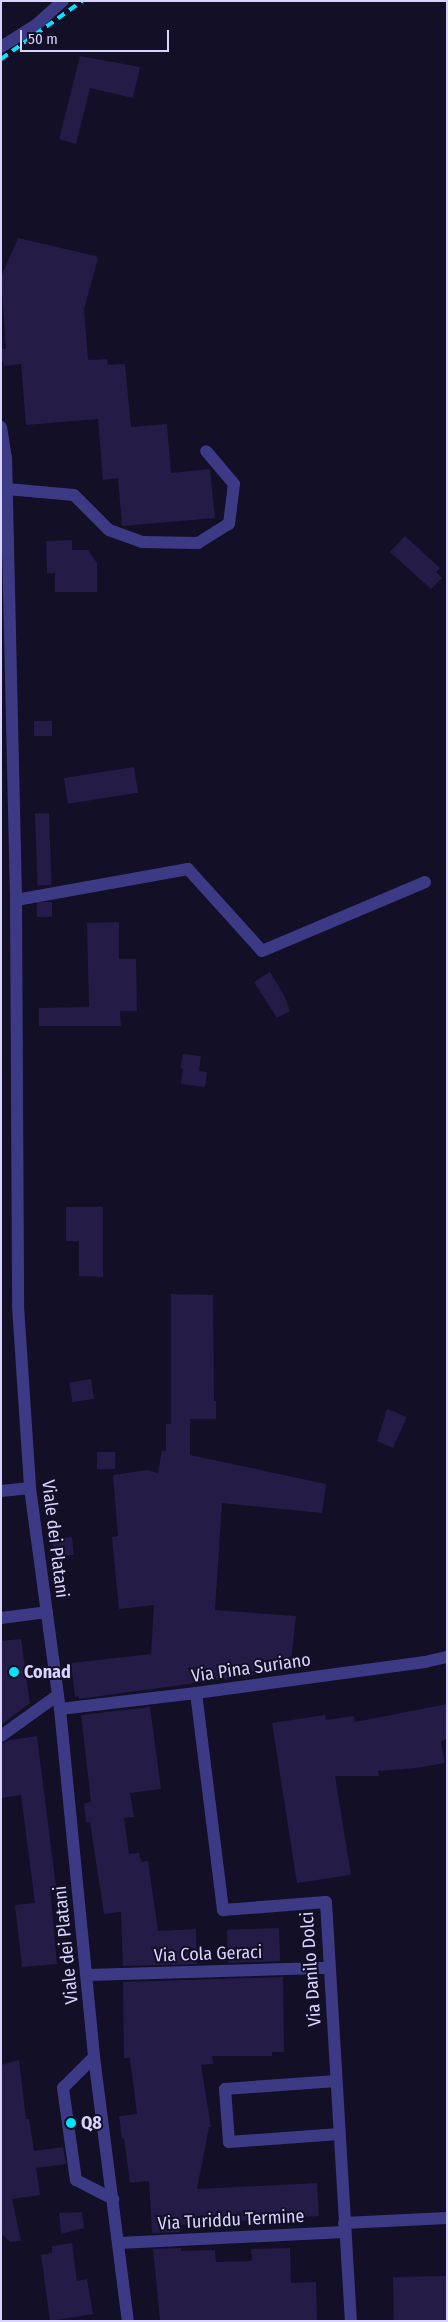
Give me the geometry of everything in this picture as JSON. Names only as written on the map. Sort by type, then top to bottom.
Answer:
[{"type":"street","points":[[1,47],[36,25],[63,1]]},
{"type":"street","name":"Viale dei Platani","points":[[1,427],[6,457],[5,584],[16,900],[18,1306],[30,1488],[60,1709],[88,1975],[94,2057],[128,2321]]},
{"type":"street","points":[[7,489],[74,495],[109,530],[142,542],[198,543],[229,524],[234,484],[206,451]]},
{"type":"street","points":[[16,900],[188,869],[262,951],[425,882]]},
{"type":"street","points":[[1,1491],[30,1488]]},
{"type":"street","points":[[1,1618],[47,1612]]},
{"type":"street","name":"Via Pina Suriano","points":[[60,1709],[196,1693],[447,1658]]},
{"type":"street","name":"Via Danilo Dolci","points":[[196,1693],[223,1910],[326,1902],[351,2321]]},
{"type":"street","points":[[1,1736],[58,1695]]},
{"type":"street","name":"Via Cola Geraci","points":[[88,1975],[329,1968]]},
{"type":"street","points":[[94,2057],[63,2088],[76,2180],[113,2200]]},
{"type":"street","points":[[336,2080],[225,2089],[229,2142],[339,2134]]},
{"type":"street","name":"Via Turiddu Termine","points":[[119,2243],[344,2228],[447,2218]]},
{"type":"building","points":[[80,56],[140,67],[133,98],[90,88],[76,144],[59,139]]},
{"type":"building","points":[[18,238],[96,256],[98,259],[84,309],[88,360],[107,359],[108,365],[125,364],[131,427],[167,424],[171,473],[210,469],[215,518],[122,526],[118,478],[103,480],[98,419],[26,425],[21,364],[4,366],[1,355],[1,349],[6,349],[1,277]]},
{"type":"building","points":[[405,536],[440,568],[436,572],[442,578],[431,589],[390,552]]},
{"type":"building","points":[[72,540],[72,550],[88,550],[97,563],[97,592],[55,592],[55,573],[47,573],[46,541]]},
{"type":"building","points":[[34,721],[52,721],[52,736],[34,736]]},
{"type":"building","points":[[134,767],[138,793],[68,804],[64,778]]},
{"type":"building","points":[[35,813],[49,813],[52,885],[38,885]]},
{"type":"building","points":[[37,902],[52,902],[52,917],[37,917]]},
{"type":"building","points":[[119,922],[119,959],[136,959],[137,1011],[120,1011],[121,1026],[39,1026],[39,1008],[89,1007],[87,923]]},
{"type":"building","points":[[270,972],[284,995],[290,1011],[277,1018],[254,982]]},
{"type":"building","points":[[183,1054],[201,1056],[199,1071],[207,1072],[205,1087],[181,1084],[183,1069],[180,1068]]},
{"type":"building","points":[[66,1207],[103,1207],[103,1277],[79,1276],[79,1241],[66,1241]]},
{"type":"building","points":[[171,1294],[213,1295],[214,1401],[216,1401],[216,1419],[190,1419],[190,1455],[326,1484],[322,1513],[222,1503],[215,1610],[296,1616],[290,1670],[79,1699],[78,1696],[75,1697],[71,1663],[151,1654],[154,1605],[119,1609],[112,1537],[118,1536],[113,1475],[147,1470],[158,1473],[162,1450],[166,1451],[166,1424],[171,1424]]},
{"type":"building","points":[[91,1379],[94,1399],[72,1402],[69,1382]]},
{"type":"building","points":[[387,1409],[407,1417],[393,1448],[377,1441]]},
{"type":"building","points":[[97,1452],[115,1452],[115,1469],[97,1469]]},
{"type":"building","points":[[72,1537],[74,1555],[54,1557],[52,1539]]},
{"type":"building","name":"Conad","points":[[21,1639],[30,1703],[1,1725],[1,1641]]},
{"type":"building","points":[[447,1704],[447,1739],[441,1741],[445,1763],[416,1768],[378,1771],[379,1776],[335,1776],[351,1875],[297,1883],[272,1723],[325,1715],[326,1720],[354,1716],[355,1722]]},
{"type":"building","points":[[150,1707],[161,1789],[130,1793],[134,1817],[124,1818],[129,1854],[139,1853],[141,1862],[148,1861],[158,1931],[196,1929],[197,1964],[123,1966],[121,1912],[104,1914],[90,1822],[86,1822],[84,1803],[91,1802],[81,1715]]},
{"type":"building","points":[[37,1736],[56,1887],[50,1887],[57,1964],[22,1967],[15,1905],[35,1903],[21,1795],[1,1798],[1,1744],[10,1740]]},
{"type":"building","points":[[279,1928],[280,1961],[228,1963],[227,1930]]},
{"type":"building","points":[[283,1977],[284,2052],[272,2052],[272,2056],[212,2056],[213,2064],[201,2065],[211,2127],[209,2127],[197,2189],[317,2183],[319,2216],[180,2225],[180,2232],[152,2233],[149,2181],[130,2183],[119,2116],[137,2114],[130,2058],[124,2058],[123,1982]]},
{"type":"building","points":[[19,2060],[26,2119],[29,2119],[34,2151],[63,2147],[66,2164],[36,2168],[40,2195],[12,2199],[21,2241],[10,2242],[1,2233],[1,2065]]},
{"type":"building","points":[[82,2212],[84,2228],[61,2234],[59,2213]]},
{"type":"building","points":[[72,2243],[77,2281],[87,2279],[93,2314],[50,2321],[41,2255],[52,2253],[52,2246]]},
{"type":"building","points":[[181,2248],[181,2251],[215,2250],[216,2262],[252,2261],[251,2249],[290,2248],[291,2283],[316,2282],[317,2321],[160,2321],[153,2249]]},
{"type":"building","points":[[446,2276],[447,2321],[394,2321],[393,2277]]},
{"type":"railway","points":[[1,59],[82,1]]},
{"type":"place","name":"Conad","points":[[14,1672]]},
{"type":"place","name":"Q8","points":[[71,2123]]}]
